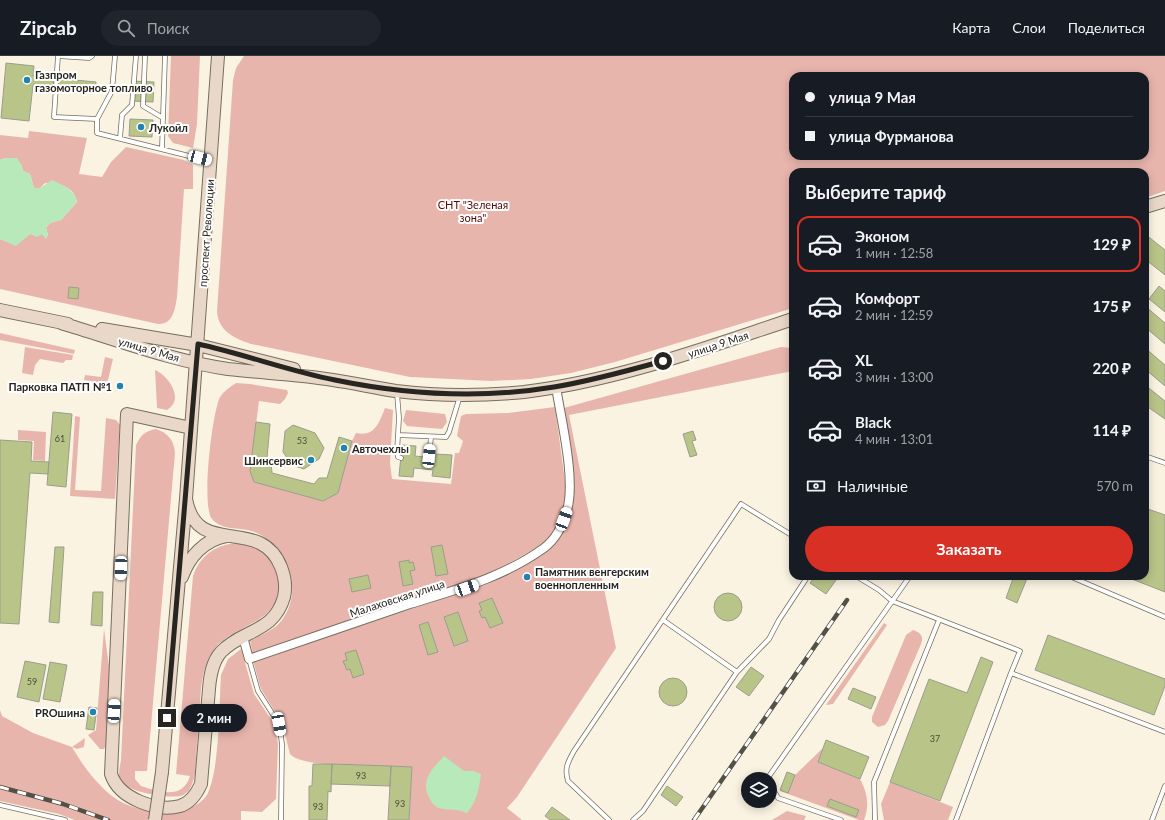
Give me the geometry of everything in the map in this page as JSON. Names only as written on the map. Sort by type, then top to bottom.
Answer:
[{"type":"main road","name":"проспект Революции","points":[[178,590],[198,344],[218,56]]},
{"type":"main road","points":[[1149,206],[1165,201]]},
{"type":"main road","name":"улица 9 Мая","points":[[0,310],[61,323],[198,344],[333,380]]},
{"type":"main road","name":"улица 9 Мая","points":[[61,323],[196,362],[227,368],[333,380],[396,391],[460,394],[523,392],[556,387],[675,358],[789,320]]},
{"type":"main road","points":[[186,499],[192,519],[199,526],[218,534],[231,535],[254,541],[265,546],[275,556],[281,567],[285,580],[285,593],[276,615],[269,623],[243,636],[221,652],[211,674],[203,773],[198,792],[190,800],[181,805],[170,807],[141,801],[120,790],[114,782],[111,774],[127,414],[191,428]]},
{"type":"main road","points":[[155,820],[162,772],[178,590],[184,571],[198,550],[208,542],[219,537],[231,535]]},
{"type":"street","name":"Малаховская улица","points":[[249,659],[410,604],[485,581],[547,545],[558,534],[569,500],[569,472],[556,387]]},
{"type":"street","points":[[243,636],[249,659]]},
{"type":"lane","points":[[92,56],[89,58],[58,56],[54,117],[97,119]]},
{"type":"lane","points":[[115,56],[112,91],[97,119],[97,133],[211,161]]},
{"type":"lane","points":[[120,138],[122,115],[132,105],[136,56]]},
{"type":"lane","points":[[145,56],[143,106],[163,118]]},
{"type":"lane","points":[[162,148],[165,56]]},
{"type":"lane","points":[[396,391],[399,408],[397,454],[401,458]]},
{"type":"lane","points":[[398,435],[445,438],[448,435],[460,394]]},
{"type":"lane","points":[[429,457],[431,437]]},
{"type":"lane","points":[[1149,457],[1165,463]]},
{"type":"lane","points":[[609,820],[568,781],[566,773],[567,763],[741,504],[789,534]]},
{"type":"lane","points":[[633,820],[643,811],[737,672],[769,639],[779,620],[805,580]]},
{"type":"lane","points":[[863,580],[879,590],[892,601],[1020,651],[956,820]]},
{"type":"lane","points":[[772,772],[907,580]]},
{"type":"lane","points":[[1078,580],[1165,617]]},
{"type":"lane","points":[[663,620],[737,672]]},
{"type":"lane","points":[[876,820],[874,782],[939,620]]},
{"type":"lane","points":[[249,659],[258,691],[279,724],[282,744],[281,820]]},
{"type":"lane","points":[[1011,673],[1165,732]]},
{"type":"lane","points":[[1152,820],[1165,786]]},
{"type":"lane","points":[[777,796],[778,798],[841,820]]},
{"type":"lane","points":[[0,805],[65,820]]},
{"type":"green space","points":[[171,56],[200,56],[197,124],[193,148],[173,143],[168,136]]},
{"type":"green space","name":"СНТ \"Зеленая зона\"","points":[[244,56],[1165,56],[1165,191],[1149,197],[1149,168],[789,168],[789,309],[615,362],[571,373],[531,379],[491,381],[410,377],[251,344],[228,333],[220,324],[217,311],[233,80],[236,68]]},
{"type":"green space","points":[[29,131],[87,138],[79,174],[102,177],[111,162],[126,147],[184,160],[193,165],[193,189],[184,189],[177,297],[172,315],[167,322],[158,324],[0,289],[0,239],[16,245],[30,234],[42,234],[46,238],[48,235],[46,228],[50,223],[61,220],[77,202],[73,192],[61,185],[45,183],[40,188],[34,188],[30,174],[23,171],[21,164],[6,158],[0,160],[0,135],[28,138]]},
{"type":"green space","points":[[0,333],[75,350],[74,354],[0,340]]},
{"type":"green space","points":[[25,347],[73,355],[72,360],[66,360],[63,363],[40,359],[35,365],[33,375],[22,373]]},
{"type":"green space","points":[[781,347],[789,348],[789,372],[569,415],[616,648],[517,797],[507,808],[522,820],[409,820],[412,767],[347,766],[328,764],[298,759],[290,754],[282,723],[261,689],[253,661],[487,584],[544,550],[570,511],[564,408]]},
{"type":"green space","points":[[105,357],[113,359],[108,380],[103,383],[84,380],[85,375],[101,377]]},
{"type":"green space","points":[[155,370],[170,382],[175,394],[175,400],[167,410],[157,408]]},
{"type":"green space","points":[[236,383],[287,390],[288,393],[280,404],[259,401],[250,471],[254,482],[323,501],[338,493],[352,441],[356,433],[362,434],[372,431],[381,419],[385,408],[393,410],[390,463],[392,479],[451,484],[455,453],[459,453],[463,441],[457,436],[461,416],[466,414],[508,413],[555,407],[566,489],[565,505],[561,520],[553,534],[541,545],[485,577],[466,585],[315,632],[253,655],[250,641],[279,624],[282,620],[289,608],[292,596],[292,583],[284,559],[268,540],[251,531],[222,526],[212,519],[209,511],[207,497],[209,459],[217,406],[220,397],[227,389]]},
{"type":"green space","points":[[406,410],[445,414],[447,422],[442,429],[407,426],[403,421]]},
{"type":"green space","points":[[75,416],[80,417],[75,490],[101,491],[106,418],[116,420],[120,425],[115,499],[70,496]]},
{"type":"green space","points":[[156,429],[170,438],[175,453],[147,771],[135,771],[135,779],[141,786],[163,792],[176,791],[182,789],[187,784],[190,776],[176,774],[193,576],[201,561],[213,550],[227,545],[242,544],[256,548],[267,556],[276,568],[279,585],[277,598],[272,608],[255,622],[224,640],[215,648],[209,657],[201,688],[195,774],[188,791],[183,795],[178,796],[161,796],[132,789],[125,786],[121,782],[119,774],[121,760],[136,445],[144,434]]},
{"type":"green space","points":[[18,430],[46,432],[45,461],[33,460],[34,441],[18,440]]},
{"type":"green space","points":[[884,623],[887,625],[833,704],[826,705]]},
{"type":"green space","points":[[104,629],[110,674],[106,746],[104,749],[100,749],[88,735],[96,730]]},
{"type":"green space","points":[[913,630],[921,635],[921,644],[888,721],[885,725],[878,727],[872,722],[872,717],[906,635]]},
{"type":"green space","points":[[241,649],[254,694],[275,725],[278,744],[276,799],[262,812],[241,811],[241,820],[75,820],[59,814],[0,801],[0,710],[2,716],[33,733],[72,747],[95,779],[106,791],[122,802],[148,811],[162,812],[176,811],[199,803],[207,795],[211,784],[217,754],[221,675],[228,659]]},
{"type":"green space","points":[[85,738],[84,747],[77,749],[72,747]]},
{"type":"green space","points":[[823,748],[818,762],[860,779],[867,799],[867,809],[864,820],[859,820],[780,791],[787,772],[795,775]]},
{"type":"green space","points":[[890,782],[953,807],[948,820],[884,820],[881,804]]},
{"type":"green space","points":[[787,811],[806,816],[804,820],[772,820]]},
{"type":"shaded area","points":[[6,158],[17,158],[23,171],[30,174],[34,188],[40,188],[52,180],[68,188],[76,198],[77,202],[61,220],[50,223],[46,228],[48,235],[46,239],[42,234],[37,237],[30,234],[16,246],[0,239],[0,160]]},
{"type":"shaded area","points":[[444,756],[464,771],[473,771],[481,774],[477,795],[467,813],[439,808],[433,804],[429,797],[426,785],[427,780],[432,770]]},
{"type":"building","points":[[6,63],[34,66],[33,76],[96,82],[95,91],[33,85],[29,121],[1,118]]},
{"type":"building","points":[[132,81],[154,82],[153,102],[131,101]]},
{"type":"building","points":[[130,119],[153,120],[152,137],[129,136]]},
{"type":"building","points":[[1149,237],[1165,250],[1165,275],[1149,262]]},
{"type":"building","points":[[1159,286],[1165,291],[1165,312],[1149,299]]},
{"type":"building","points":[[69,287],[79,288],[78,299],[68,298]]},
{"type":"building","points":[[1149,309],[1165,323],[1165,344],[1149,330]]},
{"type":"building","points":[[1149,351],[1165,365],[1165,386],[1149,372]]},
{"type":"building","points":[[1149,388],[1165,401],[1165,419],[1149,408]]},
{"type":"building","points":[[53,412],[72,414],[66,487],[47,485]]},
{"type":"building","points":[[256,422],[270,424],[267,458],[271,463],[272,473],[314,484],[319,478],[327,478],[339,437],[352,441],[338,493],[323,501],[254,482],[250,471]]},
{"type":"building","points":[[293,425],[315,433],[324,448],[319,459],[304,469],[292,465],[283,452],[285,431]]},
{"type":"building","points":[[693,431],[696,440],[692,441],[697,455],[690,457],[683,434]]},
{"type":"building","points":[[0,440],[32,442],[31,461],[49,462],[48,474],[30,473],[19,624],[0,623]]},
{"type":"building","points":[[402,445],[416,446],[415,456],[434,458],[435,454],[452,455],[450,478],[432,476],[433,470],[414,468],[413,477],[399,476]]},
{"type":"building","points":[[1149,509],[1165,515],[1165,592],[1134,580],[1149,580]]},
{"type":"building","points":[[442,545],[448,574],[436,576],[431,547]]},
{"type":"building","points":[[55,547],[64,547],[59,623],[49,622]]},
{"type":"building","points":[[409,560],[409,563],[413,562],[415,570],[410,571],[413,584],[403,586],[399,562]]},
{"type":"building","points":[[368,575],[371,588],[352,592],[349,579]]},
{"type":"building","points":[[812,580],[836,580],[826,594],[810,583]]},
{"type":"building","points":[[1013,580],[1026,580],[1017,603],[1006,598]]},
{"type":"building","points":[[93,592],[103,592],[102,626],[91,625]]},
{"type":"building","points":[[728,593],[738,597],[742,607],[738,617],[728,621],[718,617],[714,607],[718,597]]},
{"type":"building","points":[[492,598],[503,623],[490,628],[485,617],[482,618],[479,611],[482,610],[479,603]]},
{"type":"building","points":[[458,612],[468,641],[454,646],[444,617]]},
{"type":"building","points":[[428,622],[438,652],[428,655],[419,625]]},
{"type":"building","points":[[1048,635],[1165,679],[1165,686],[1154,715],[1035,670]]},
{"type":"building","points":[[356,650],[364,674],[353,678],[350,669],[347,670],[343,661],[347,660],[345,653]]},
{"type":"building","points":[[981,657],[993,662],[940,801],[890,782],[929,679],[967,693]]},
{"type":"building","points":[[25,661],[46,665],[39,702],[17,697]]},
{"type":"building","points":[[50,662],[67,665],[60,702],[43,699]]},
{"type":"building","points":[[751,667],[764,676],[749,696],[736,687]]},
{"type":"building","points":[[673,678],[683,682],[687,692],[683,702],[673,706],[663,702],[659,692],[663,682]]},
{"type":"building","points":[[853,688],[876,697],[871,709],[848,699]]},
{"type":"building","points":[[89,707],[97,708],[94,730],[86,729]]},
{"type":"building","points":[[826,740],[869,757],[860,779],[818,762]]},
{"type":"building","points":[[313,764],[332,764],[331,792],[328,791],[327,820],[309,820],[309,786],[312,786]]},
{"type":"building","points":[[332,764],[391,766],[390,786],[331,784]]},
{"type":"building","points":[[391,766],[412,767],[409,820],[388,820]]},
{"type":"building","points":[[787,772],[795,775],[788,793],[780,790]]},
{"type":"building","points":[[667,786],[683,797],[676,806],[661,795]]},
{"type":"building","points":[[830,799],[859,810],[856,817],[827,806]]},
{"type":"building","points":[[552,807],[570,820],[550,820],[545,816]]},
{"type":"railway","points":[[694,820],[847,600]]},
{"type":"railway","points":[[0,787],[63,804],[108,820]]},
{"type":"place","name":"Газпром газомоторное топливо","points":[[27,80]]},
{"type":"place","name":"Лукойл","points":[[141,127]]},
{"type":"place","name":"Парковка ПАТП №1","points":[[120,386]]},
{"type":"place","name":"Авточехлы","points":[[344,448]]},
{"type":"place","name":"Шинсервис","points":[[311,460]]},
{"type":"place","name":"Памятник венгерским военнопленным","points":[[527,577]]},
{"type":"place","name":"PROшина","points":[[93,712]]},
{"type":"route","points":[[167,718],[198,344],[333,380],[396,391],[430,393],[488,394],[523,392],[556,387],[628,371],[663,361]]}]
